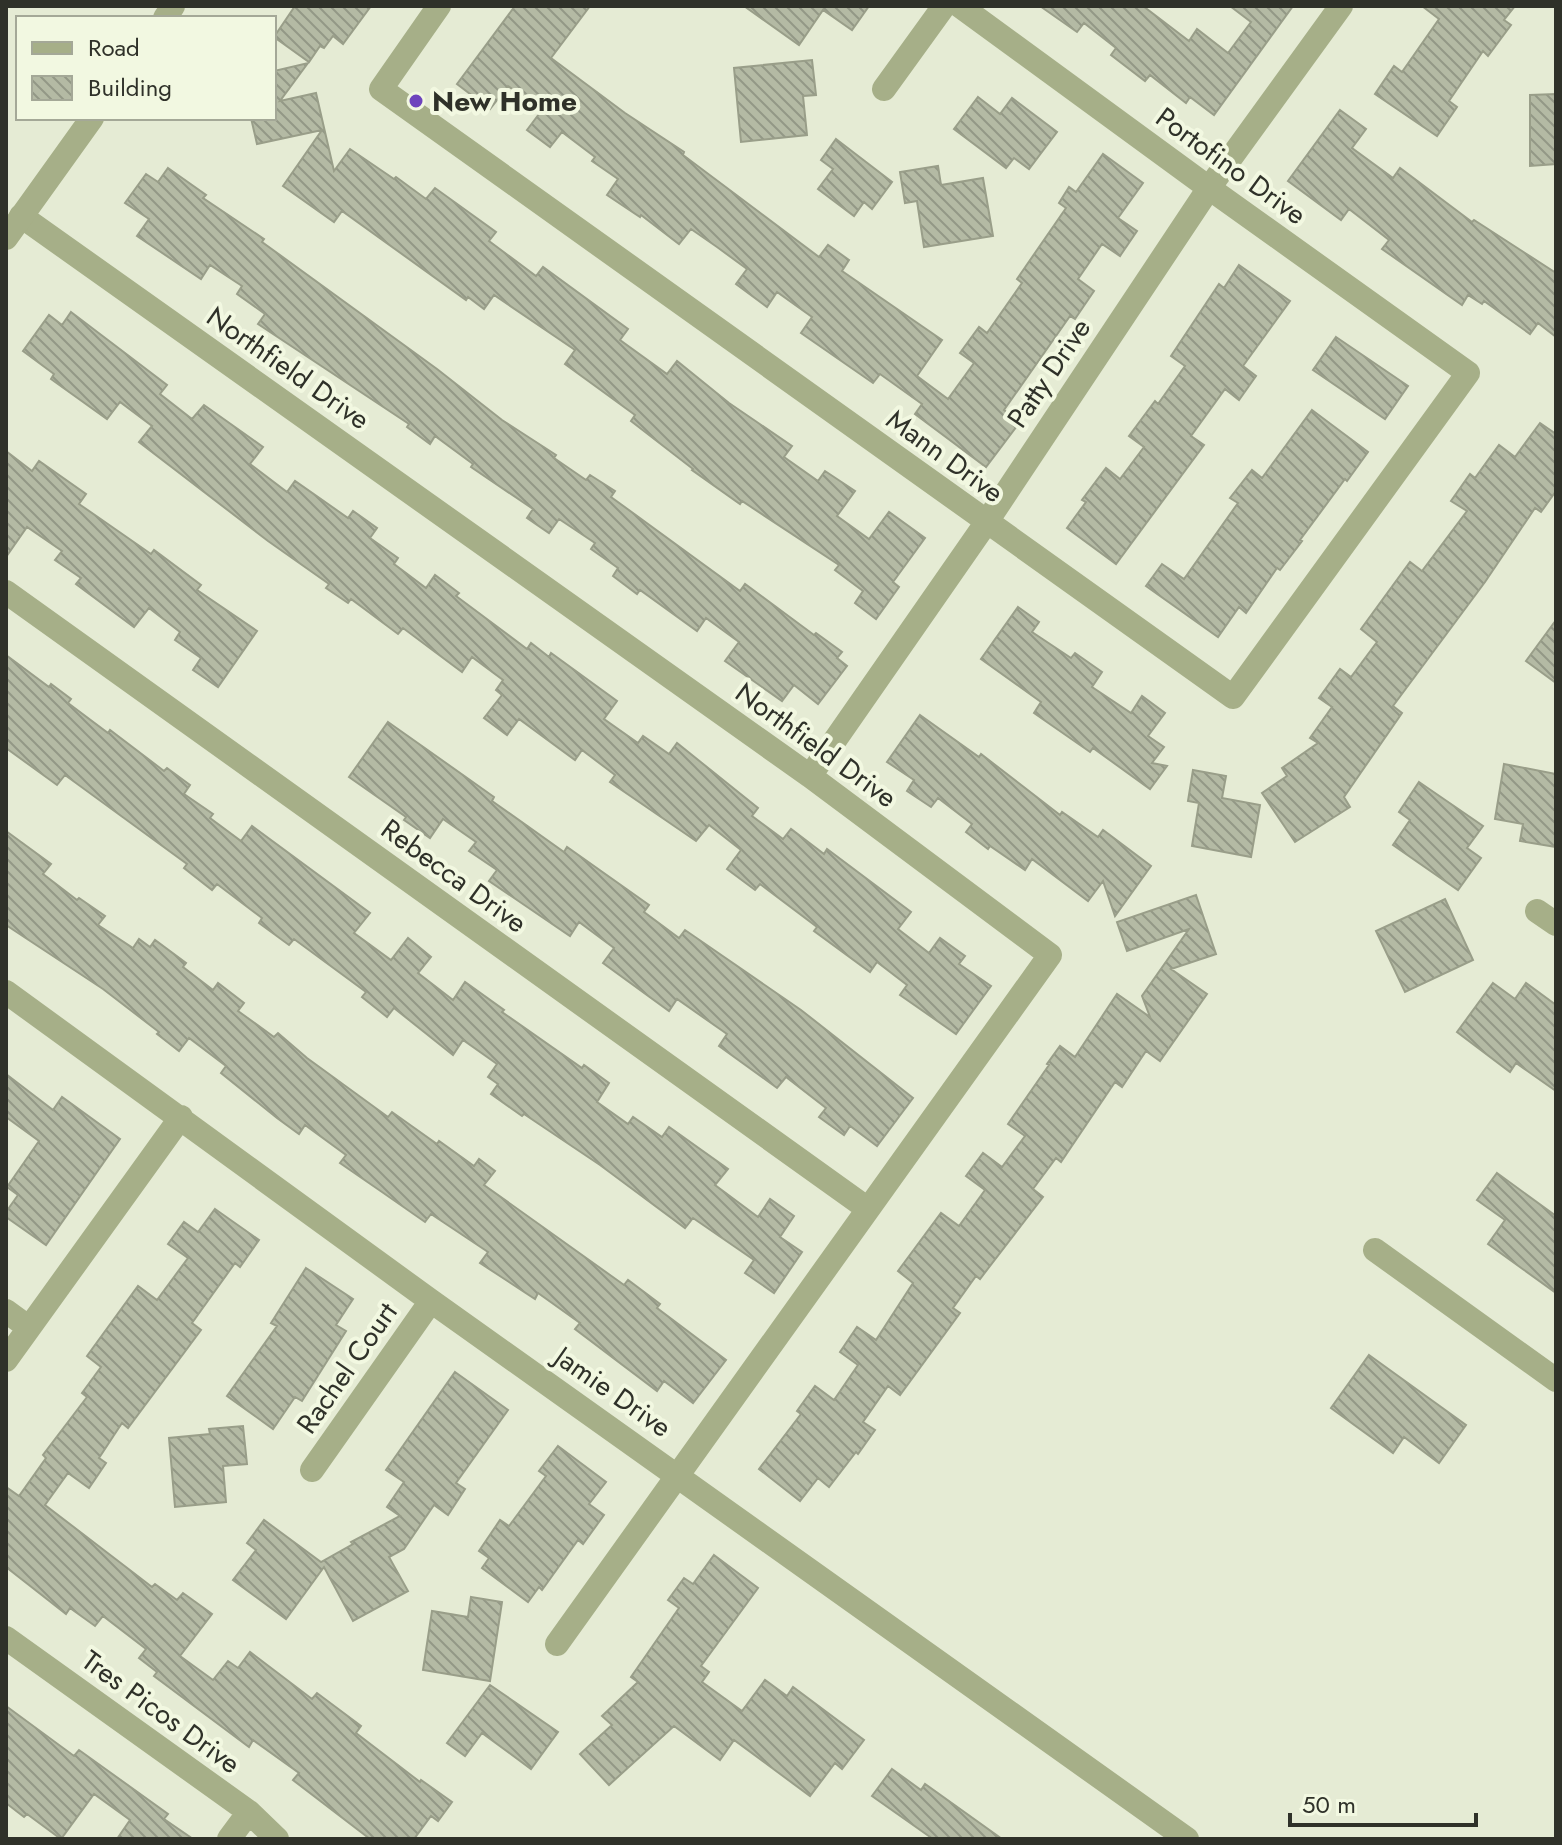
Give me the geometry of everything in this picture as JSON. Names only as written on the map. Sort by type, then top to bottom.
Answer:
[{"type":"street","name":"Mann Drive","points":[[439,6],[381,89],[1233,697],[1468,373]]},
{"type":"street","points":[[884,89],[944,6]]},
{"type":"street","name":"Portofino Drive","points":[[960,6],[1468,373]]},
{"type":"street","name":"Patty Drive","points":[[810,776],[986,523],[1209,188],[1341,6]]},
{"type":"street","points":[[6,238],[91,120]]},
{"type":"street","name":"Northfield Drive","points":[[21,216],[810,776],[1050,955],[557,1644]]},
{"type":"street","name":"Rebecca Drive","points":[[6,592],[868,1209]]},
{"type":"street","name":"Jamie Drive","points":[[6,992],[431,1301],[1187,1839]]},
{"type":"street","points":[[6,1360],[181,1117]]},
{"type":"street","points":[[1375,1250],[1556,1380]]},
{"type":"street","name":"Rachel Court","points":[[312,1470],[431,1301]]},
{"type":"street","points":[[6,1311],[28,1327]]},
{"type":"street","name":"Tres Picos Drive","points":[[6,1638],[249,1812],[277,1839]]},
{"type":"street","points":[[229,1839],[249,1812]]},
{"type":"building","points":[[295,6],[371,6],[343,44],[333,36],[324,48],[320,46],[309,62],[276,38]]},
{"type":"building","points":[[515,6],[590,6],[551,58],[684,152],[683,155],[819,257],[828,245],[849,260],[842,271],[942,340],[917,376],[948,399],[974,363],[960,353],[979,327],[987,333],[1022,283],[1017,279],[1066,208],[1059,203],[1069,187],[1076,192],[1103,154],[1143,183],[1118,218],[1137,231],[1120,256],[1102,244],[1078,279],[1094,291],[1075,319],[1070,316],[1004,410],[1020,422],[986,467],[915,414],[922,404],[880,374],[873,383],[801,333],[812,317],[777,292],[767,307],[736,284],[747,269],[717,247],[691,229],[679,244],[641,215],[607,195],[618,179],[592,161],[595,157],[562,132],[550,147],[527,130],[542,110],[508,86],[490,109],[457,84]]},
{"type":"building","points":[[744,6],[869,6],[852,30],[823,10],[799,45]]},
{"type":"building","points":[[1040,6],[1143,6],[1189,41],[1197,29],[1228,53],[1251,22],[1230,6],[1293,6],[1214,115],[1190,97],[1186,103],[1150,75],[1145,81],[1111,55],[1116,48],[1084,23],[1077,32]]},
{"type":"building","points":[[1422,6],[1515,6],[1504,20],[1511,25],[1488,56],[1483,51],[1449,101],[1457,107],[1437,136],[1375,94],[1394,66],[1402,72],[1439,19]]},
{"type":"building","points":[[812,60],[816,95],[803,96],[807,135],[741,142],[734,68]]},
{"type":"building","points":[[308,63],[280,101],[316,93],[334,171],[350,149],[426,199],[435,188],[496,232],[489,241],[536,276],[543,267],[628,329],[620,340],[667,374],[677,361],[729,403],[792,446],[784,457],[818,481],[825,471],[855,491],[837,516],[869,539],[889,512],[925,538],[893,582],[899,587],[876,619],[855,603],[863,591],[835,570],[839,565],[742,501],[740,504],[692,470],[631,421],[635,415],[565,364],[575,350],[494,295],[484,309],[468,297],[466,300],[342,211],[334,222],[283,186],[322,130],[257,144],[251,120],[276,120],[276,71]]},
{"type":"building","points":[[1556,94],[1556,164],[1530,166],[1530,95]]},
{"type":"building","points":[[978,97],[1000,114],[1012,98],[1057,132],[1029,169],[1014,158],[1006,168],[954,129]]},
{"type":"building","points":[[1340,110],[1366,129],[1352,148],[1393,178],[1400,168],[1472,222],[1474,220],[1556,273],[1556,337],[1538,323],[1530,334],[1484,301],[1482,304],[1468,295],[1462,305],[1382,249],[1389,240],[1349,209],[1341,220],[1288,181]]},
{"type":"building","points":[[836,139],[892,182],[872,209],[864,202],[854,216],[818,189],[833,169],[821,160]]},
{"type":"building","points":[[938,166],[941,185],[983,178],[993,236],[924,247],[917,201],[905,203],[900,172]]},
{"type":"building","points":[[168,168],[206,195],[203,198],[264,239],[262,242],[502,420],[556,455],[554,458],[586,480],[590,475],[615,491],[611,497],[740,591],[745,584],[842,652],[837,658],[847,666],[818,704],[794,685],[782,701],[725,661],[739,642],[706,618],[697,631],[640,590],[637,594],[613,576],[618,568],[591,549],[595,543],[559,519],[549,533],[527,518],[533,509],[471,467],[473,464],[435,436],[430,444],[407,427],[409,424],[258,324],[265,314],[237,294],[242,286],[210,265],[201,279],[137,236],[149,219],[125,203],[146,174],[158,182]]},
{"type":"building","points":[[1239,265],[1290,301],[1243,366],[1256,376],[1239,400],[1225,389],[1191,436],[1204,445],[1116,564],[1067,528],[1086,502],[1082,500],[1106,468],[1120,479],[1144,447],[1129,436],[1155,401],[1158,404],[1185,366],[1171,356],[1219,284],[1224,288]]},
{"type":"building","points":[[71,312],[167,385],[160,394],[192,419],[204,405],[263,447],[250,464],[287,492],[295,481],[348,518],[353,511],[377,528],[370,538],[398,558],[394,564],[426,588],[435,575],[459,593],[456,596],[527,649],[531,643],[549,657],[551,653],[617,701],[604,719],[638,743],[643,736],[669,754],[677,743],[758,808],[752,816],[783,839],[791,829],[824,854],[827,849],[911,912],[898,929],[929,953],[940,938],[965,956],[959,964],[991,986],[956,1034],[900,995],[907,985],[877,962],[870,972],[814,931],[817,927],[760,884],[755,890],[727,869],[741,850],[709,825],[696,841],[610,782],[615,775],[582,750],[575,760],[519,719],[507,735],[484,718],[502,695],[496,690],[503,680],[472,657],[462,672],[403,628],[398,634],[351,599],[348,603],[326,588],[329,584],[139,442],[152,426],[120,402],[107,419],[51,379],[54,374],[23,351],[49,315],[62,325]]},
{"type":"building","points":[[1336,337],[1408,386],[1385,419],[1313,370]]},
{"type":"building","points":[[1312,410],[1368,452],[1280,570],[1277,568],[1246,613],[1239,607],[1218,637],[1146,586],[1162,564],[1184,579],[1238,503],[1230,498],[1252,470],[1262,478]]},
{"type":"building","points":[[1540,423],[1556,434],[1556,491],[1541,512],[1535,508],[1485,582],[1393,706],[1402,713],[1344,797],[1350,807],[1295,842],[1262,793],[1287,776],[1282,768],[1318,743],[1310,738],[1332,707],[1319,698],[1340,669],[1351,677],[1377,642],[1361,629],[1410,562],[1422,571],[1467,511],[1451,501],[1470,474],[1475,478],[1499,445],[1515,457]]},
{"type":"building","points":[[6,451],[32,471],[39,461],[86,494],[79,504],[151,554],[154,550],[201,585],[197,590],[257,631],[218,687],[193,670],[201,658],[175,640],[180,632],[149,608],[134,627],[76,584],[81,578],[55,560],[62,551],[27,527],[6,557]]},
{"type":"building","points":[[1018,607],[1039,622],[1032,632],[1071,658],[1075,653],[1102,672],[1092,687],[1131,713],[1142,696],[1165,713],[1148,736],[1164,747],[1152,763],[1167,766],[1150,789],[1093,748],[1090,752],[1034,713],[1041,702],[981,659]]},
{"type":"building","points":[[1556,620],[1556,683],[1526,661]]},
{"type":"building","points":[[6,655],[71,699],[68,703],[108,733],[110,730],[164,771],[167,768],[190,785],[184,794],[213,814],[210,818],[241,841],[252,826],[370,913],[354,933],[391,960],[408,938],[431,957],[418,973],[453,1000],[465,982],[504,1010],[502,1012],[582,1068],[584,1065],[609,1083],[597,1102],[628,1124],[633,1117],[662,1137],[669,1127],[728,1169],[715,1185],[758,1217],[770,1199],[794,1216],[780,1237],[802,1252],[774,1293],[745,1273],[754,1260],[693,1218],[685,1228],[600,1165],[491,1094],[498,1084],[488,1077],[497,1064],[463,1040],[453,1055],[394,1008],[387,1017],[362,997],[366,992],[294,939],[289,945],[259,923],[262,918],[217,884],[212,890],[184,868],[187,864],[65,775],[57,785],[6,748]]},
{"type":"building","points":[[920,715],[979,757],[981,754],[1060,815],[1062,812],[1098,837],[1103,830],[1151,866],[1115,916],[1103,881],[1088,901],[1032,859],[1025,870],[990,846],[988,849],[966,832],[972,824],[938,798],[931,807],[907,791],[914,780],[887,762]]},
{"type":"building","points":[[388,722],[494,797],[492,801],[564,852],[567,847],[649,905],[644,912],[679,938],[685,930],[801,1010],[913,1098],[877,1146],[850,1126],[844,1135],[819,1117],[826,1108],[786,1077],[777,1088],[719,1046],[727,1034],[677,999],[669,1011],[603,963],[614,948],[579,922],[570,936],[489,881],[497,870],[469,851],[476,842],[443,819],[430,838],[349,777]]},
{"type":"building","points":[[1504,764],[1556,774],[1556,847],[1520,841],[1523,824],[1495,819]]},
{"type":"building","points":[[1193,770],[1226,776],[1222,798],[1260,805],[1251,857],[1192,846],[1199,803],[1188,801]]},
{"type":"building","points":[[1419,782],[1483,826],[1467,848],[1481,858],[1458,890],[1393,845],[1410,820],[1399,812]]},
{"type":"building","points":[[6,831],[51,864],[43,874],[77,900],[79,898],[105,916],[98,925],[133,948],[139,939],[150,947],[155,940],[186,963],[183,967],[213,990],[218,983],[244,1003],[238,1011],[274,1037],[278,1033],[388,1117],[392,1112],[474,1166],[479,1159],[495,1171],[484,1185],[624,1285],[628,1280],[660,1304],[657,1308],[726,1360],[693,1403],[664,1381],[657,1391],[575,1329],[580,1323],[538,1293],[535,1299],[480,1263],[488,1252],[431,1214],[425,1222],[340,1163],[346,1155],[305,1125],[299,1134],[221,1073],[226,1066],[189,1038],[179,1051],[103,989],[6,925]]},
{"type":"building","points":[[1196,895],[1216,954],[1171,969],[1207,994],[1160,1061],[1146,1051],[1122,1087],[1115,1082],[1061,1162],[1056,1158],[1033,1189],[1043,1197],[980,1279],[976,1276],[953,1308],[960,1313],[900,1395],[888,1386],[863,1422],[875,1430],[858,1454],[856,1452],[829,1487],[818,1478],[800,1501],[759,1469],[801,1414],[797,1411],[815,1386],[834,1400],[858,1365],[840,1352],[857,1327],[876,1340],[913,1283],[898,1271],[941,1213],[959,1226],[985,1190],[966,1176],[983,1153],[1002,1167],[1025,1136],[1008,1124],[1060,1046],[1075,1057],[1117,994],[1150,1017],[1142,996],[1189,929],[1127,951],[1117,922]]},
{"type":"building","points":[[1445,899],[1473,960],[1405,992],[1376,931]]},
{"type":"building","points":[[1493,983],[1515,999],[1526,983],[1556,1005],[1556,1091],[1516,1063],[1510,1072],[1457,1032]]},
{"type":"building","points":[[6,1074],[53,1110],[62,1097],[120,1139],[46,1245],[6,1217],[18,1195],[7,1187],[39,1141],[6,1117]]},
{"type":"building","points":[[1497,1173],[1556,1216],[1556,1293],[1488,1244],[1505,1220],[1477,1200]]},
{"type":"building","points":[[215,1209],[259,1240],[240,1267],[235,1263],[192,1323],[201,1330],[128,1428],[122,1423],[99,1458],[106,1463],[89,1488],[68,1473],[45,1505],[152,1587],[155,1584],[177,1600],[183,1593],[212,1614],[180,1656],[213,1680],[228,1661],[238,1668],[250,1652],[312,1699],[317,1693],[361,1726],[356,1733],[420,1782],[452,1802],[438,1821],[431,1816],[414,1839],[370,1839],[293,1780],[299,1773],[253,1740],[249,1747],[154,1676],[157,1672],[139,1658],[146,1649],[103,1616],[95,1626],[70,1608],[66,1614],[6,1567],[6,1487],[19,1496],[46,1458],[43,1455],[87,1397],[82,1393],[101,1367],[87,1356],[138,1286],[157,1300],[188,1258],[168,1244],[184,1222],[198,1232]]},
{"type":"building","points":[[306,1268],[353,1299],[336,1325],[346,1331],[302,1401],[295,1397],[273,1429],[227,1396],[277,1326],[271,1323]]},
{"type":"building","points":[[1369,1355],[1466,1425],[1439,1463],[1404,1437],[1393,1453],[1331,1408]]},
{"type":"building","points":[[455,1372],[508,1410],[456,1483],[465,1489],[448,1515],[434,1505],[404,1549],[389,1557],[408,1591],[353,1621],[324,1567],[286,1619],[233,1580],[256,1550],[247,1543],[264,1520],[321,1562],[400,1516],[387,1507],[404,1482],[386,1470]]},
{"type":"building","points":[[243,1426],[247,1464],[223,1466],[226,1502],[175,1507],[169,1438],[210,1434],[209,1429]]},
{"type":"building","points":[[558,1446],[606,1482],[589,1504],[604,1515],[583,1544],[578,1540],[542,1590],[539,1587],[528,1602],[482,1568],[489,1558],[479,1551],[500,1520],[509,1526],[546,1476],[539,1471]]},
{"type":"building","points":[[714,1555],[758,1588],[701,1666],[709,1672],[702,1682],[742,1711],[765,1680],[787,1696],[793,1687],[864,1740],[842,1769],[835,1763],[810,1796],[734,1740],[720,1760],[674,1726],[609,1785],[580,1754],[612,1725],[602,1716],[638,1682],[631,1677],[679,1608],[668,1600],[684,1578],[693,1584]]},
{"type":"building","points":[[471,1597],[502,1602],[490,1681],[423,1670],[432,1611],[468,1617]]},
{"type":"building","points":[[490,1685],[558,1732],[531,1769],[482,1733],[465,1756],[447,1743]]},
{"type":"building","points":[[6,1706],[74,1756],[79,1750],[168,1814],[164,1819],[193,1839],[117,1839],[130,1820],[94,1794],[61,1839],[27,1814],[24,1817],[6,1803]]},
{"type":"building","points":[[892,1769],[921,1790],[925,1784],[1002,1839],[933,1839],[872,1796]]},
{"type":"place","name":"New Home","points":[[416,101]]}]
